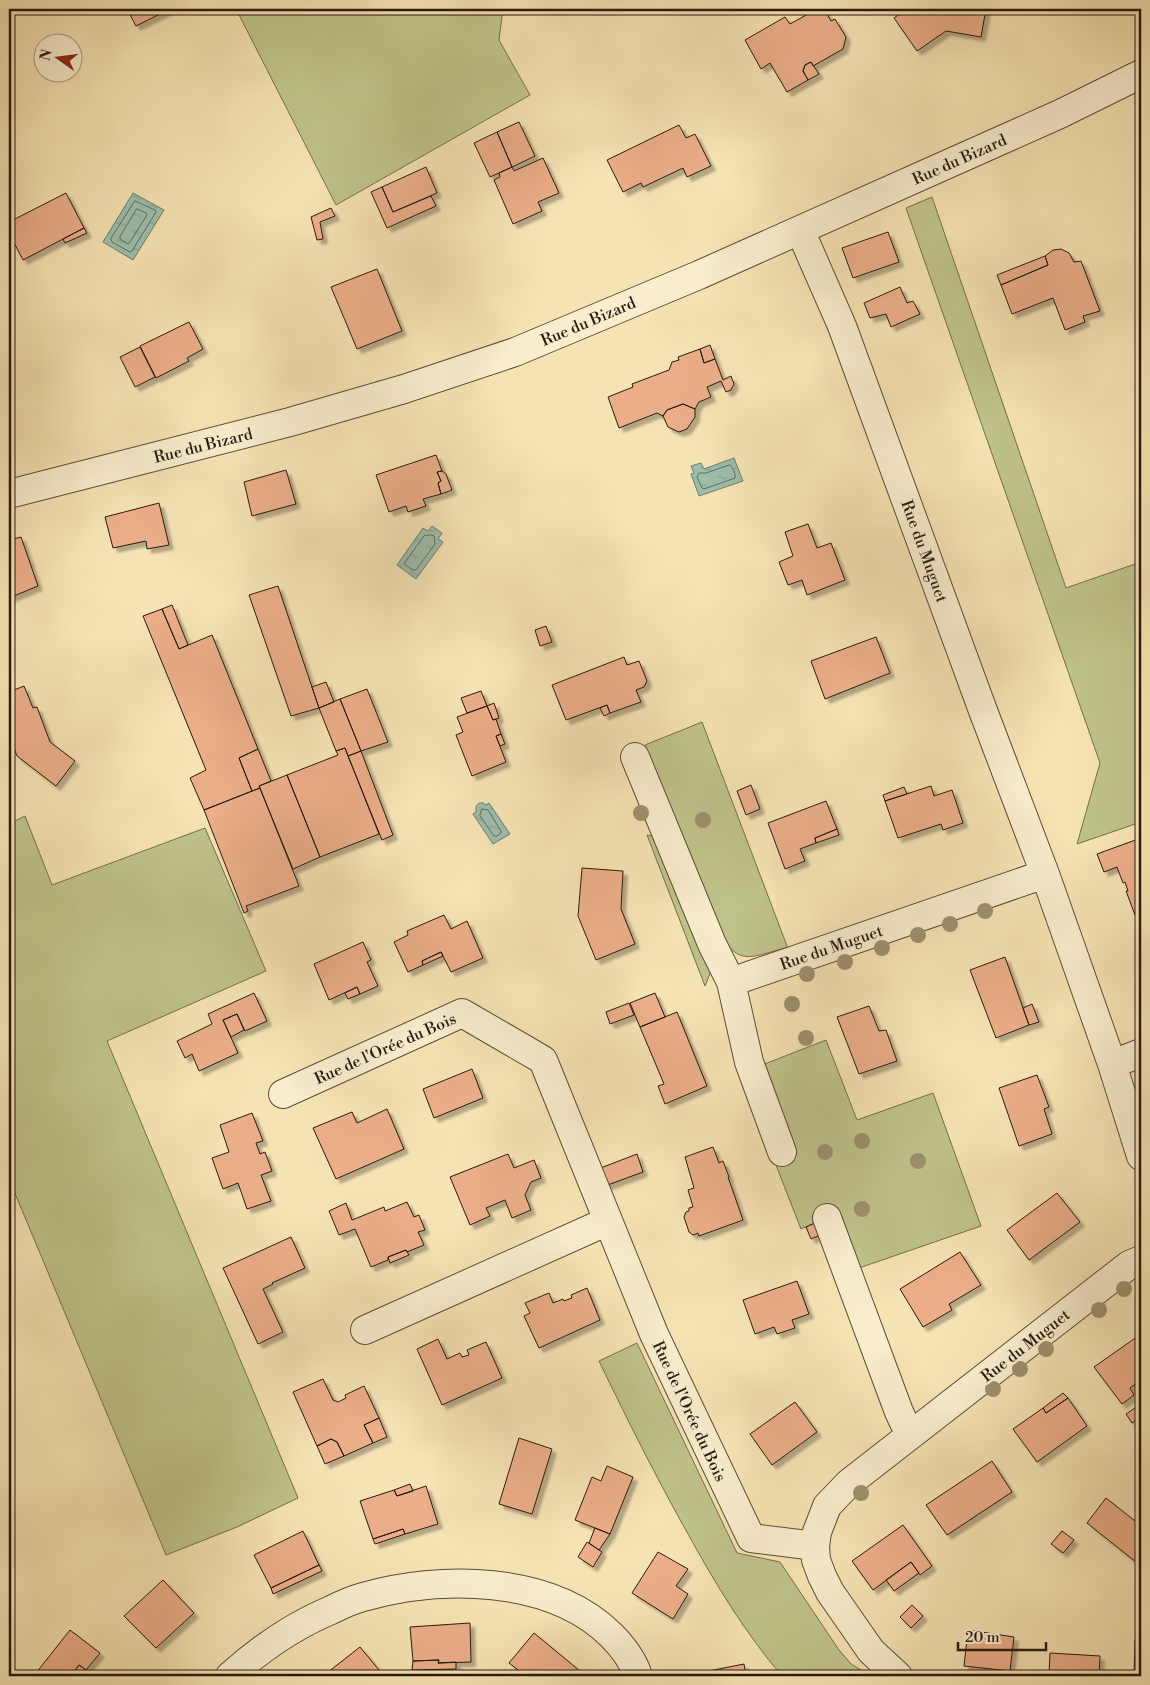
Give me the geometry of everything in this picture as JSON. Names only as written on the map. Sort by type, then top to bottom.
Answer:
[{"type":"street","name":"Rue du Bizard","points":[[9,494],[290,422],[404,389],[515,352],[800,230],[1060,114],[1141,74]]},
{"type":"street","name":"Rue du Muguet","points":[[800,230],[842,326],[978,698],[1045,874],[1112,1064],[1141,1156]]},
{"type":"street","points":[[635,757],[712,944],[731,982],[749,1062],[782,1152]]},
{"type":"street","name":"Rue du Muguet","points":[[731,982],[1045,874]]},
{"type":"street","name":"Rue de l'Orée du Bois","points":[[283,1094],[462,1013],[543,1060],[654,1334],[751,1538],[815,1546]]},
{"type":"street","points":[[1112,1064],[1141,1053]]},
{"type":"street","points":[[827,1218],[898,1412],[910,1435]]},
{"type":"street","points":[[365,1330],[608,1221]]},
{"type":"street","name":"Rue du Muguet","points":[[898,1676],[871,1650],[830,1592],[816,1560],[817,1532],[827,1506],[849,1483],[910,1435],[1128,1265],[1141,1260]]},
{"type":"street","points":[[230,1676],[263,1648],[284,1634],[312,1618],[362,1597],[426,1585],[461,1584],[525,1591],[558,1601],[587,1615],[625,1648],[638,1676]]},
{"type":"green space","points":[[236,9],[503,9],[499,40],[530,95],[336,205]]},
{"type":"green space","points":[[932,197],[1066,588],[1141,562],[1141,822],[1077,844],[1100,763],[906,208]]},
{"type":"green space","points":[[702,722],[788,947],[762,955],[744,956],[737,953],[722,938],[714,924],[645,745]]},
{"type":"green space","points":[[25,816],[52,885],[205,828],[266,971],[107,1041],[298,1498],[237,1527],[166,1555],[9,1179],[9,824]]},
{"type":"green space","points":[[647,835],[656,837],[713,966],[705,986]]},
{"type":"green space","points":[[826,1040],[857,1120],[933,1093],[981,1226],[859,1268],[817,1222],[801,1229],[772,1155],[757,1067]]},
{"type":"green space","points":[[637,1343],[737,1553],[780,1562],[839,1650],[851,1664],[871,1676],[782,1676],[743,1625],[676,1513],[599,1361]]},
{"type":"water","points":[[133,193],[164,210],[133,260],[103,242]]},
{"type":"water","points":[[734,458],[743,481],[699,496],[691,474],[694,473],[691,466],[701,463],[704,469]]},
{"type":"water","points":[[432,526],[442,533],[438,539],[443,542],[416,579],[397,565],[423,528],[428,531]]},
{"type":"water","points":[[479,803],[486,805],[489,803],[510,834],[493,844],[473,814],[476,812],[476,806]]},
{"type":"building","points":[[127,9],[170,9],[136,26]]},
{"type":"building","points":[[817,9],[824,9],[831,21],[835,19],[846,37],[843,49],[813,66],[811,62],[805,65],[803,71],[808,80],[787,92],[770,63],[761,69],[745,40],[785,17],[790,24]]},
{"type":"building","points":[[907,9],[986,9],[981,37],[946,31],[917,51],[894,18]]},
{"type":"building","points":[[811,62],[819,74],[808,80],[803,71],[805,65]]},
{"type":"building","points":[[519,122],[535,156],[512,167],[497,132]]},
{"type":"building","points":[[679,125],[686,138],[695,134],[711,166],[687,177],[683,168],[643,187],[641,183],[623,192],[607,160]]},
{"type":"building","points":[[497,132],[512,167],[490,177],[474,143]]},
{"type":"building","points":[[543,158],[559,193],[538,202],[542,211],[513,224],[494,180],[500,177],[499,173],[512,167],[514,171]]},
{"type":"building","points":[[426,167],[437,193],[393,212],[382,187]]},
{"type":"building","points":[[382,187],[393,212],[431,196],[436,206],[387,228],[371,192]]},
{"type":"building","points":[[66,193],[84,228],[23,260],[9,233],[9,222]]},
{"type":"building","points":[[331,208],[335,216],[320,222],[323,239],[317,240],[311,217]]},
{"type":"building","points":[[84,228],[87,233],[65,243],[63,239]]},
{"type":"building","points":[[888,232],[899,262],[853,278],[842,248]]},
{"type":"building","points":[[1061,249],[1069,253],[1074,262],[1081,261],[1100,311],[1083,316],[1085,322],[1065,330],[1053,298],[1012,314],[1001,285],[1048,265],[1045,256],[1053,250]]},
{"type":"building","points":[[1045,256],[1048,265],[1001,285],[997,275]]},
{"type":"building","points":[[377,269],[402,331],[357,349],[331,287]]},
{"type":"building","points":[[900,287],[907,303],[913,301],[920,314],[891,327],[886,314],[870,318],[864,303]]},
{"type":"building","points":[[1141,314],[1141,332],[1136,316]]},
{"type":"building","points":[[189,322],[203,349],[187,358],[189,361],[156,378],[140,346]]},
{"type":"building","points":[[710,345],[715,359],[704,363],[700,349]]},
{"type":"building","points":[[140,347],[155,377],[135,387],[120,357]]},
{"type":"building","points":[[700,349],[704,363],[715,359],[723,380],[731,376],[734,384],[731,390],[726,392],[721,381],[707,387],[711,397],[699,402],[695,409],[683,404],[667,410],[663,416],[657,413],[619,428],[608,397],[633,387],[632,384],[669,370],[672,362],[679,360],[678,357]]},
{"type":"building","points":[[683,404],[695,409],[695,417],[687,429],[679,432],[668,427],[663,416],[667,410]]},
{"type":"building","points":[[436,455],[442,471],[437,472],[441,481],[438,483],[441,494],[423,499],[426,506],[408,512],[406,506],[389,512],[376,475]]},
{"type":"building","points":[[286,470],[296,504],[252,516],[244,482]]},
{"type":"building","points":[[442,471],[446,474],[452,490],[441,494],[438,483],[441,481],[437,472]]},
{"type":"building","points":[[159,503],[169,545],[147,549],[146,541],[113,548],[105,517]]},
{"type":"building","points":[[808,524],[817,548],[831,543],[845,580],[807,595],[802,580],[788,585],[779,562],[793,556],[785,532]]},
{"type":"building","points":[[21,537],[38,586],[9,598],[9,540]]},
{"type":"building","points":[[278,586],[319,708],[291,716],[249,595]]},
{"type":"building","points":[[172,605],[188,645],[179,649],[162,609]]},
{"type":"building","points":[[162,609],[179,649],[212,635],[258,749],[239,758],[252,791],[204,810],[190,778],[206,770],[143,616]]},
{"type":"building","points":[[546,626],[552,642],[540,646],[535,630]]},
{"type":"building","points":[[876,637],[890,673],[825,699],[811,661]]},
{"type":"building","points":[[624,657],[627,665],[639,661],[647,681],[644,687],[636,690],[641,702],[610,713],[607,705],[566,720],[552,685]]},
{"type":"building","points":[[326,682],[334,702],[319,708],[312,687]]},
{"type":"building","points":[[24,686],[33,708],[37,707],[50,742],[75,761],[56,786],[17,756],[9,735],[9,692]]},
{"type":"building","points":[[367,689],[388,742],[361,751],[340,699]]},
{"type":"building","points":[[481,691],[487,706],[467,713],[461,698]]},
{"type":"building","points":[[340,699],[361,751],[348,756],[345,748],[336,751],[319,708]]},
{"type":"building","points":[[494,703],[499,718],[493,720],[487,706]]},
{"type":"building","points":[[607,705],[610,713],[604,716],[600,708]]},
{"type":"building","points":[[487,706],[493,720],[496,719],[501,734],[496,736],[506,762],[472,776],[456,735],[463,732],[457,717]]},
{"type":"building","points":[[501,734],[505,744],[500,746],[496,736]]},
{"type":"building","points":[[345,748],[379,834],[320,857],[287,775],[338,755],[336,751]]},
{"type":"building","points":[[258,749],[271,781],[252,791],[239,758]]},
{"type":"building","points":[[361,751],[393,835],[382,840],[348,756]]},
{"type":"building","points":[[287,775],[320,857],[293,869],[259,786]]},
{"type":"building","points":[[751,785],[760,809],[746,815],[737,791]]},
{"type":"building","points":[[931,786],[934,796],[952,790],[963,823],[943,830],[941,824],[898,838],[885,801]]},
{"type":"building","points":[[904,787],[907,794],[885,801],[883,795]]},
{"type":"building","points":[[260,788],[299,886],[246,906],[248,911],[244,913],[204,810]]},
{"type":"building","points":[[826,801],[837,829],[815,838],[816,843],[800,849],[805,861],[785,869],[768,823]]},
{"type":"building","points":[[837,829],[839,835],[816,843],[815,838]]},
{"type":"building","points":[[1141,838],[1141,913],[1135,915],[1126,891],[1128,891],[1125,882],[1123,883],[1117,867],[1104,872],[1097,854]]},
{"type":"building","points":[[582,868],[623,871],[621,909],[635,944],[596,960],[578,916]]},
{"type":"building","points":[[444,915],[451,929],[467,921],[483,958],[451,972],[441,952],[422,961],[423,965],[408,972],[394,942],[408,935],[407,931]]},
{"type":"building","points":[[363,942],[371,960],[367,962],[378,986],[360,994],[357,987],[329,1000],[314,964]]},
{"type":"building","points":[[441,952],[443,956],[423,965],[422,961]]},
{"type":"building","points":[[1005,957],[1029,1025],[996,1038],[970,970]]},
{"type":"building","points":[[357,987],[360,994],[348,999],[345,993]]},
{"type":"building","points":[[254,993],[267,1021],[245,1031],[237,1014],[223,1020],[238,1053],[199,1071],[192,1054],[185,1058],[177,1041],[212,1024],[208,1014]]},
{"type":"building","points":[[655,993],[665,1017],[640,1027],[630,1003]]},
{"type":"building","points":[[629,1003],[634,1015],[610,1024],[606,1012]]},
{"type":"building","points":[[1032,1004],[1039,1022],[1029,1025],[1023,1008]]},
{"type":"building","points":[[869,1006],[879,1031],[886,1030],[897,1061],[859,1074],[837,1017]]},
{"type":"building","points":[[677,1012],[707,1086],[665,1104],[658,1086],[664,1084],[640,1027]]},
{"type":"building","points":[[237,1014],[244,1030],[231,1037],[223,1020]]},
{"type":"building","points":[[472,1069],[483,1098],[434,1118],[423,1089]]},
{"type":"building","points":[[1037,1075],[1049,1107],[1044,1109],[1052,1134],[1019,1146],[999,1088]]},
{"type":"building","points":[[387,1109],[404,1149],[336,1179],[313,1128],[352,1112],[357,1123]]},
{"type":"building","points":[[252,1113],[263,1141],[256,1143],[260,1154],[265,1152],[272,1171],[261,1175],[271,1201],[247,1209],[238,1183],[223,1189],[212,1158],[229,1152],[220,1125]]},
{"type":"building","points":[[713,1147],[719,1163],[723,1161],[743,1220],[699,1236],[698,1233],[693,1235],[689,1232],[684,1217],[689,1208],[693,1207],[688,1190],[694,1188],[685,1157]]},
{"type":"building","points":[[508,1154],[514,1168],[534,1160],[541,1178],[531,1182],[525,1195],[531,1210],[512,1218],[505,1200],[486,1208],[490,1216],[470,1225],[450,1177]]},
{"type":"building","points":[[637,1154],[643,1172],[605,1186],[598,1169]]},
{"type":"building","points":[[1057,1193],[1080,1222],[1029,1260],[1007,1230]]},
{"type":"building","points":[[407,1202],[414,1217],[419,1215],[425,1230],[418,1232],[424,1245],[388,1257],[388,1260],[371,1267],[355,1229],[339,1235],[329,1211],[346,1203],[352,1220],[384,1207],[385,1211]]},
{"type":"building","points":[[817,1222],[822,1234],[811,1239],[806,1227]]},
{"type":"building","points":[[291,1237],[305,1268],[263,1289],[283,1332],[258,1344],[223,1268]]},
{"type":"building","points":[[406,1250],[409,1255],[390,1263],[388,1257]]},
{"type":"building","points":[[960,1252],[981,1285],[949,1304],[952,1310],[923,1327],[900,1289]]},
{"type":"building","points":[[797,1281],[809,1314],[792,1320],[795,1328],[777,1334],[774,1327],[755,1334],[743,1300]]},
{"type":"building","points":[[587,1288],[600,1320],[539,1348],[524,1316],[530,1313],[525,1303],[549,1293],[553,1303],[563,1299],[564,1301],[572,1298],[571,1295]]},
{"type":"building","points":[[1141,1334],[1141,1380],[1130,1388],[1134,1395],[1122,1404],[1094,1367]]},
{"type":"building","points":[[438,1339],[447,1359],[460,1353],[462,1357],[469,1355],[467,1350],[486,1342],[502,1378],[442,1405],[417,1349]]},
{"type":"building","points":[[323,1379],[333,1400],[338,1402],[346,1398],[345,1395],[364,1386],[379,1418],[364,1425],[373,1443],[344,1456],[337,1442],[331,1439],[317,1446],[293,1392]]},
{"type":"building","points":[[1063,1393],[1068,1398],[1046,1413],[1043,1408]]},
{"type":"building","points":[[1068,1398],[1087,1426],[1037,1462],[1013,1429],[1043,1408],[1046,1413]]},
{"type":"building","points":[[795,1402],[817,1432],[772,1465],[750,1434]]},
{"type":"building","points":[[1135,1408],[1141,1417],[1132,1423],[1126,1414]]},
{"type":"building","points":[[379,1418],[387,1437],[373,1443],[364,1425]]},
{"type":"building","points":[[519,1438],[552,1449],[532,1514],[499,1504]]},
{"type":"building","points":[[331,1439],[337,1442],[344,1456],[325,1464],[317,1446]]},
{"type":"building","points":[[992,1461],[1012,1492],[947,1535],[926,1505]]},
{"type":"building","points":[[607,1466],[633,1477],[610,1534],[575,1520],[592,1477],[601,1481]]},
{"type":"building","points":[[410,1484],[413,1491],[397,1496],[394,1490]]},
{"type":"building","points":[[426,1486],[438,1524],[405,1534],[403,1529],[373,1539],[360,1501],[394,1490],[397,1496]]},
{"type":"building","points":[[1106,1498],[1135,1521],[1141,1513],[1141,1566],[1087,1523]]},
{"type":"building","points":[[903,1525],[932,1566],[920,1575],[911,1562],[873,1590],[852,1561]]},
{"type":"building","points":[[595,1528],[610,1534],[599,1550],[589,1543]]},
{"type":"building","points":[[403,1529],[405,1534],[375,1544],[373,1539]]},
{"type":"building","points":[[303,1531],[319,1565],[271,1588],[254,1555]]},
{"type":"building","points":[[1062,1531],[1074,1540],[1063,1553],[1051,1544]]},
{"type":"building","points":[[587,1542],[602,1552],[593,1567],[578,1557]]},
{"type":"building","points":[[658,1552],[688,1569],[676,1586],[688,1594],[673,1619],[632,1593]]},
{"type":"building","points":[[911,1562],[919,1573],[894,1591],[886,1580]]},
{"type":"building","points":[[319,1565],[322,1571],[273,1594],[271,1588]]},
{"type":"building","points":[[163,1580],[194,1613],[156,1648],[124,1616]]},
{"type":"building","points":[[912,1605],[923,1616],[911,1628],[900,1617]]},
{"type":"building","points":[[470,1623],[471,1662],[438,1663],[439,1660],[413,1661],[410,1627]]},
{"type":"building","points":[[70,1630],[100,1653],[86,1670],[79,1665],[71,1676],[40,1676],[36,1673]]},
{"type":"building","points":[[968,1630],[1014,1637],[1010,1671],[964,1666]]},
{"type":"building","points":[[534,1633],[580,1671],[576,1676],[526,1676],[509,1663]]},
{"type":"building","points":[[1135,1640],[1141,1640],[1141,1676],[1134,1676]]},
{"type":"building","points":[[360,1647],[384,1676],[323,1676]]},
{"type":"building","points":[[1050,1653],[1100,1656],[1099,1676],[1049,1676]]},
{"type":"building","points":[[439,1660],[438,1663],[456,1662],[456,1669],[412,1670],[413,1661]]},
{"type":"building","points":[[744,1664],[746,1676],[683,1676]]},
{"type":"building","points":[[79,1665],[86,1670],[80,1676],[71,1676]]}]
